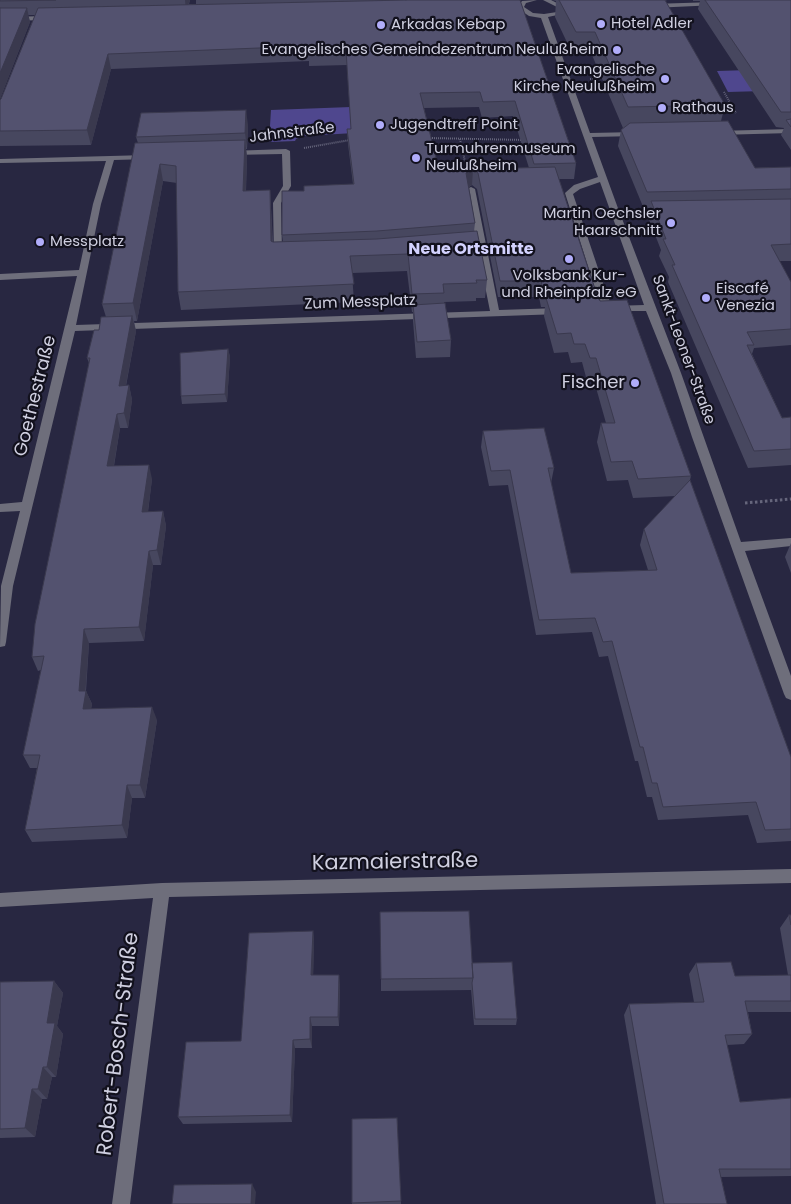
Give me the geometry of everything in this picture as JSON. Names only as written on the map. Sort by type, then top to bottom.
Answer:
[{"type":"street","points":[[520,8],[524,2],[534,0]]},
{"type":"street","points":[[512,8],[520,8],[531,15],[544,16],[560,13],[566,7],[546,0]]},
{"type":"street","points":[[644,6],[727,4]]},
{"type":"street","name":"Sankt-Leoner-Straße","points":[[544,16],[650,308],[676,373],[722,506],[791,694]]},
{"type":"street","points":[[0,19],[56,18]]},
{"type":"street","points":[[34,27],[37,19]]},
{"type":"street","points":[[710,133],[791,131]]},
{"type":"street","points":[[587,135],[644,134]]},
{"type":"street","points":[[286,151],[287,186],[277,203],[277,212],[278,256],[288,256]]},
{"type":"street","name":"Jahnstraße","points":[[218,154],[286,151]]},
{"type":"street","points":[[0,161],[160,156]]},
{"type":"street","name":"Goethestraße","points":[[0,642],[7,586],[71,328],[97,204],[111,158]]},
{"type":"street","points":[[603,178],[577,186],[569,193],[602,295],[604,309],[650,308]]},
{"type":"street","points":[[471,189],[495,313]]},
{"type":"street","points":[[616,214],[679,212]]},
{"type":"street","points":[[453,246],[481,243]]},
{"type":"street","points":[[0,277],[82,273]]},
{"type":"street","name":"Zum Messplatz","points":[[71,328],[571,310]]},
{"type":"street","points":[[0,508],[26,506]]},
{"type":"street","points":[[738,547],[791,542]]},
{"type":"street","name":"Kazmaierstraße","points":[[0,900],[162,890],[791,876]]},
{"type":"street","name":"Robert-Bosch-Straße","points":[[121,1204],[162,890]]},
{"type":"path","points":[[424,137],[527,140]]},
{"type":"path","points":[[460,139],[471,189]]},
{"type":"path","name":"Jahnstraße","points":[[286,151],[357,140]]},
{"type":"path","points":[[722,506],[791,499]]},
{"type":"shaded area","points":[[750,70],[763,91],[728,92],[717,71]]},
{"type":"shaded area","points":[[351,107],[354,133],[304,136],[295,141],[269,142],[271,110]]},
{"type":"building","points":[[0,0],[56,0],[0,1]]},
{"type":"building","points":[[406,0],[520,0],[576,163],[534,164],[515,101],[483,102],[480,92],[420,93],[439,170],[473,169],[466,173],[475,223],[377,231],[282,235],[282,191],[304,191],[304,186],[354,184],[347,129],[351,129],[346,50],[308,51],[309,46],[108,54],[87,130],[0,131],[0,100],[38,8]]},
{"type":"building","points":[[559,0],[665,0],[725,105],[628,107],[595,32],[576,32]]},
{"type":"building","points":[[705,0],[791,0],[791,112],[781,112]]},
{"type":"building","points":[[0,8],[27,8],[0,73]]},
{"type":"building","points":[[246,110],[245,133],[136,137],[141,113]]},
{"type":"building","points":[[791,119],[791,127],[786,120]]},
{"type":"building","points":[[728,121],[755,168],[791,167],[791,189],[647,192],[621,130],[630,123]]},
{"type":"building","points":[[245,140],[243,191],[270,190],[271,241],[377,239],[477,231],[487,280],[476,280],[477,283],[443,284],[444,293],[412,294],[408,254],[350,256],[354,284],[178,292],[176,166],[160,164],[133,303],[102,304],[135,143]]},
{"type":"building","points":[[555,167],[595,289],[543,290],[541,281],[500,281],[478,173],[473,169]]},
{"type":"building","points":[[791,199],[791,244],[771,245],[791,282],[791,329],[747,332],[754,345],[747,345],[782,418],[791,417],[791,449],[754,451],[672,265],[675,265],[663,239],[666,239],[651,201]]},
{"type":"building","points":[[598,296],[600,301],[627,300],[691,476],[638,479],[632,461],[611,462],[601,423],[615,423],[596,358],[590,358],[585,344],[574,344],[571,333],[557,334],[546,298]]},
{"type":"building","points":[[445,303],[451,340],[417,342],[413,305]]},
{"type":"building","points":[[132,316],[119,386],[129,385],[124,413],[117,414],[107,466],[149,465],[142,512],[163,511],[157,550],[149,551],[139,627],[84,629],[79,691],[86,691],[83,709],[152,707],[140,785],[127,785],[122,825],[25,830],[40,755],[23,755],[44,656],[32,657],[35,624],[90,358],[87,358],[94,330],[99,330],[101,317]]},
{"type":"building","points":[[228,349],[225,394],[181,396],[180,353]]},
{"type":"building","points":[[544,428],[554,468],[548,468],[571,573],[657,570],[644,529],[690,480],[791,757],[791,829],[765,830],[756,802],[663,807],[657,783],[652,783],[643,747],[640,747],[612,641],[603,642],[595,618],[539,620],[510,470],[491,471],[483,431]]},
{"type":"building","points":[[469,911],[473,978],[381,979],[380,912]]},
{"type":"building","points":[[313,931],[311,975],[339,975],[338,1017],[310,1017],[310,1039],[293,1040],[290,1115],[178,1117],[186,1042],[241,1041],[249,933]]},
{"type":"building","points":[[512,962],[517,1019],[475,1019],[472,963]]},
{"type":"building","points":[[731,962],[735,976],[791,975],[791,1001],[745,1001],[752,1034],[725,1035],[740,1102],[791,1098],[791,1169],[719,1169],[727,1204],[664,1204],[629,1004],[704,1002],[696,963]]},
{"type":"building","points":[[54,981],[47,1023],[55,1023],[47,1067],[43,1067],[38,1089],[32,1089],[25,1128],[0,1129],[0,982]]},
{"type":"building","points":[[397,1118],[401,1201],[352,1203],[352,1119]]},
{"type":"building","points":[[252,1184],[251,1204],[172,1204],[174,1185]]},
{"type":"place","name":"Hotel Adler","points":[[601,24]]},
{"type":"place","name":"Arkadas Kebap","points":[[381,25]]},
{"type":"place","name":"Evangelisches Gemeindezentrum Neulußheim","points":[[617,50]]},
{"type":"place","name":"Evangelische Kirche Neulußheim","points":[[665,79]]},
{"type":"place","name":"Rathaus","points":[[662,108]]},
{"type":"place","name":"Jugendtreff Point","points":[[380,125]]},
{"type":"place","name":"Turmuhrenmuseum Neulußheim","points":[[416,158]]},
{"type":"place","name":"Martin Oechsler Haarschnitt","points":[[671,223]]},
{"type":"place","name":"Messplatz","points":[[40,242]]},
{"type":"place","name":"Volksbank Kur- und Rheinpfalz eG","points":[[569,259]]},
{"type":"place","name":"Eiscafé Venezia","points":[[706,298]]},
{"type":"place","name":"Fischer","points":[[635,383]]},
{"type":"district","name":"Neue Ortsmitte","points":[[471,250]]}]
